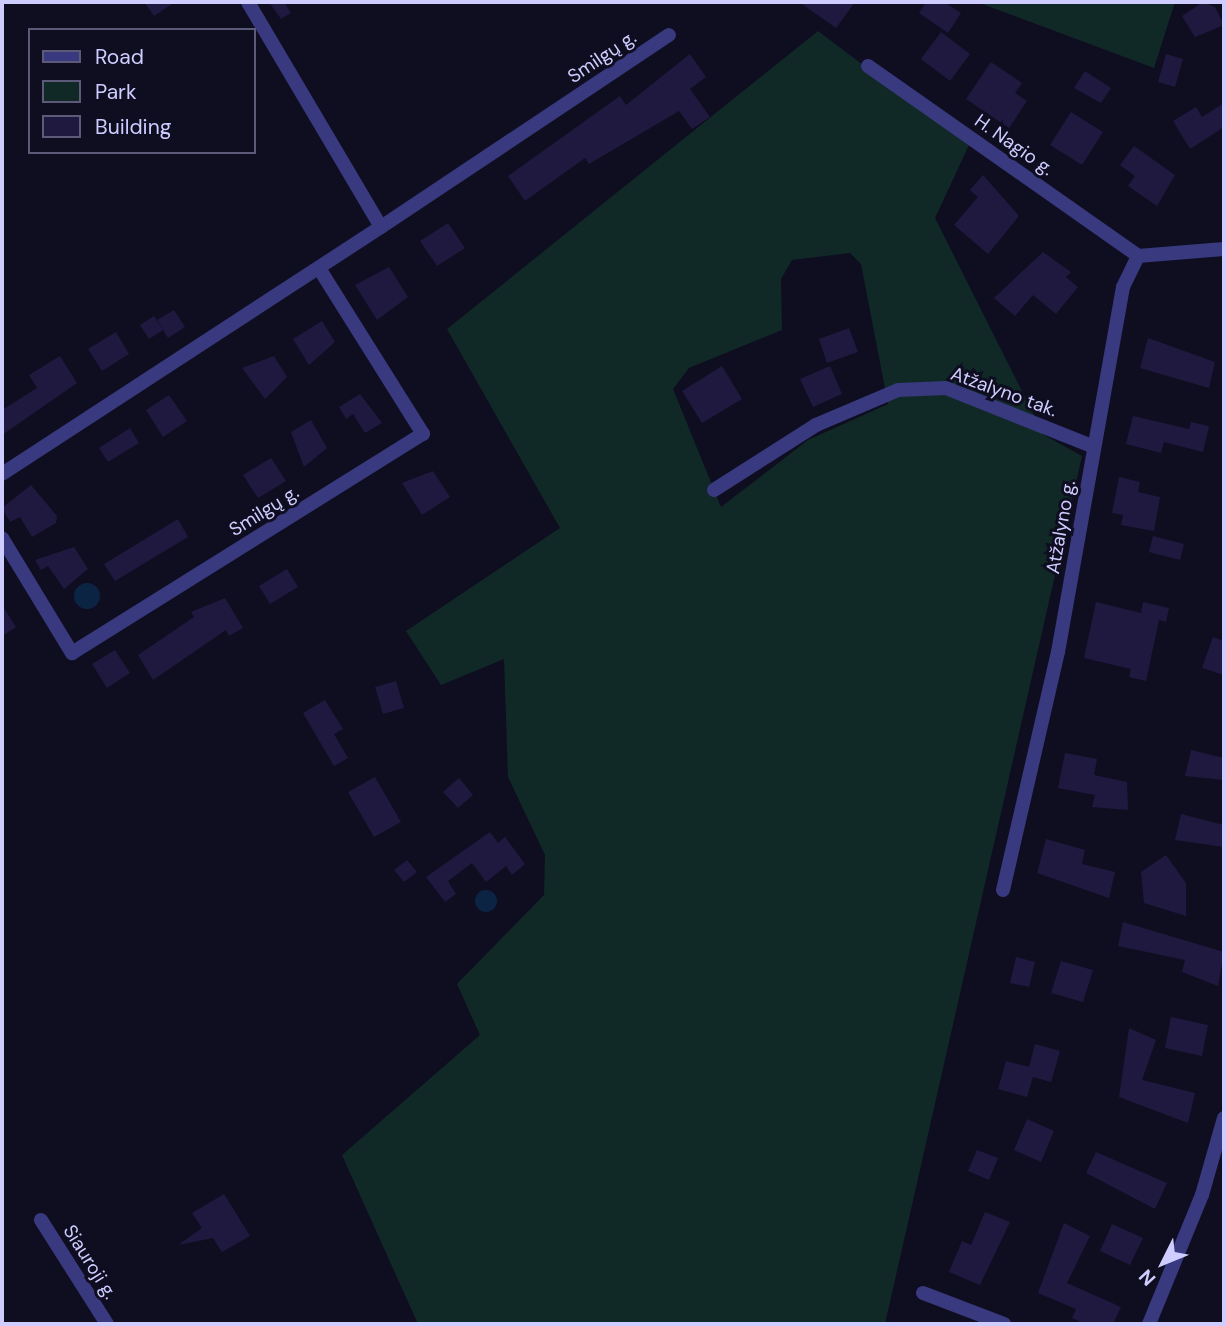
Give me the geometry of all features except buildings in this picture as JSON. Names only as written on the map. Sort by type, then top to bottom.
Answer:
[{"type":"street","points":[[248,2],[382,227]]},
{"type":"street","name":"Smilgų g.","points":[[2,474],[382,227],[670,35]]},
{"type":"street","name":"H. Nagio g.","points":[[868,66],[1138,256]]},
{"type":"street","points":[[1138,256],[1224,249]]},
{"type":"street","name":"Atžalyno g.","points":[[1003,890],[1058,652],[1123,288],[1138,256]]},
{"type":"street","name":"Smilgų g.","points":[[2,538],[72,653],[423,434],[319,268]]},
{"type":"street","name":"Atžalyno tak.","points":[[714,490],[816,425],[898,390],[946,387],[1094,447]]},
{"type":"street","points":[[1149,1324],[1202,1195],[1224,1118]]},
{"type":"street","name":"Siauroji g.","points":[[41,1220],[107,1324]]},
{"type":"street","points":[[923,1293],[1004,1324]]},
{"type":"green space","points":[[977,2],[1175,2],[1154,68]]},
{"type":"green space","points":[[818,31],[969,145],[935,218],[1044,435],[1082,456],[885,1324],[418,1324],[342,1155],[480,1035],[457,984],[544,895],[545,855],[508,777],[504,659],[441,685],[406,631],[560,528],[447,329]],"holes":[[[850,253],[861,264],[888,404],[808,440],[721,507],[673,389],[689,368],[782,330],[781,279],[792,260]]]},
{"type":"water","points":[[87,583],[96,587],[100,596],[96,605],[87,609],[78,605],[74,596],[78,587]]},
{"type":"water","points":[[486,890],[496,897],[497,901],[490,911],[486,912],[476,905],[475,901],[482,891]]}]
